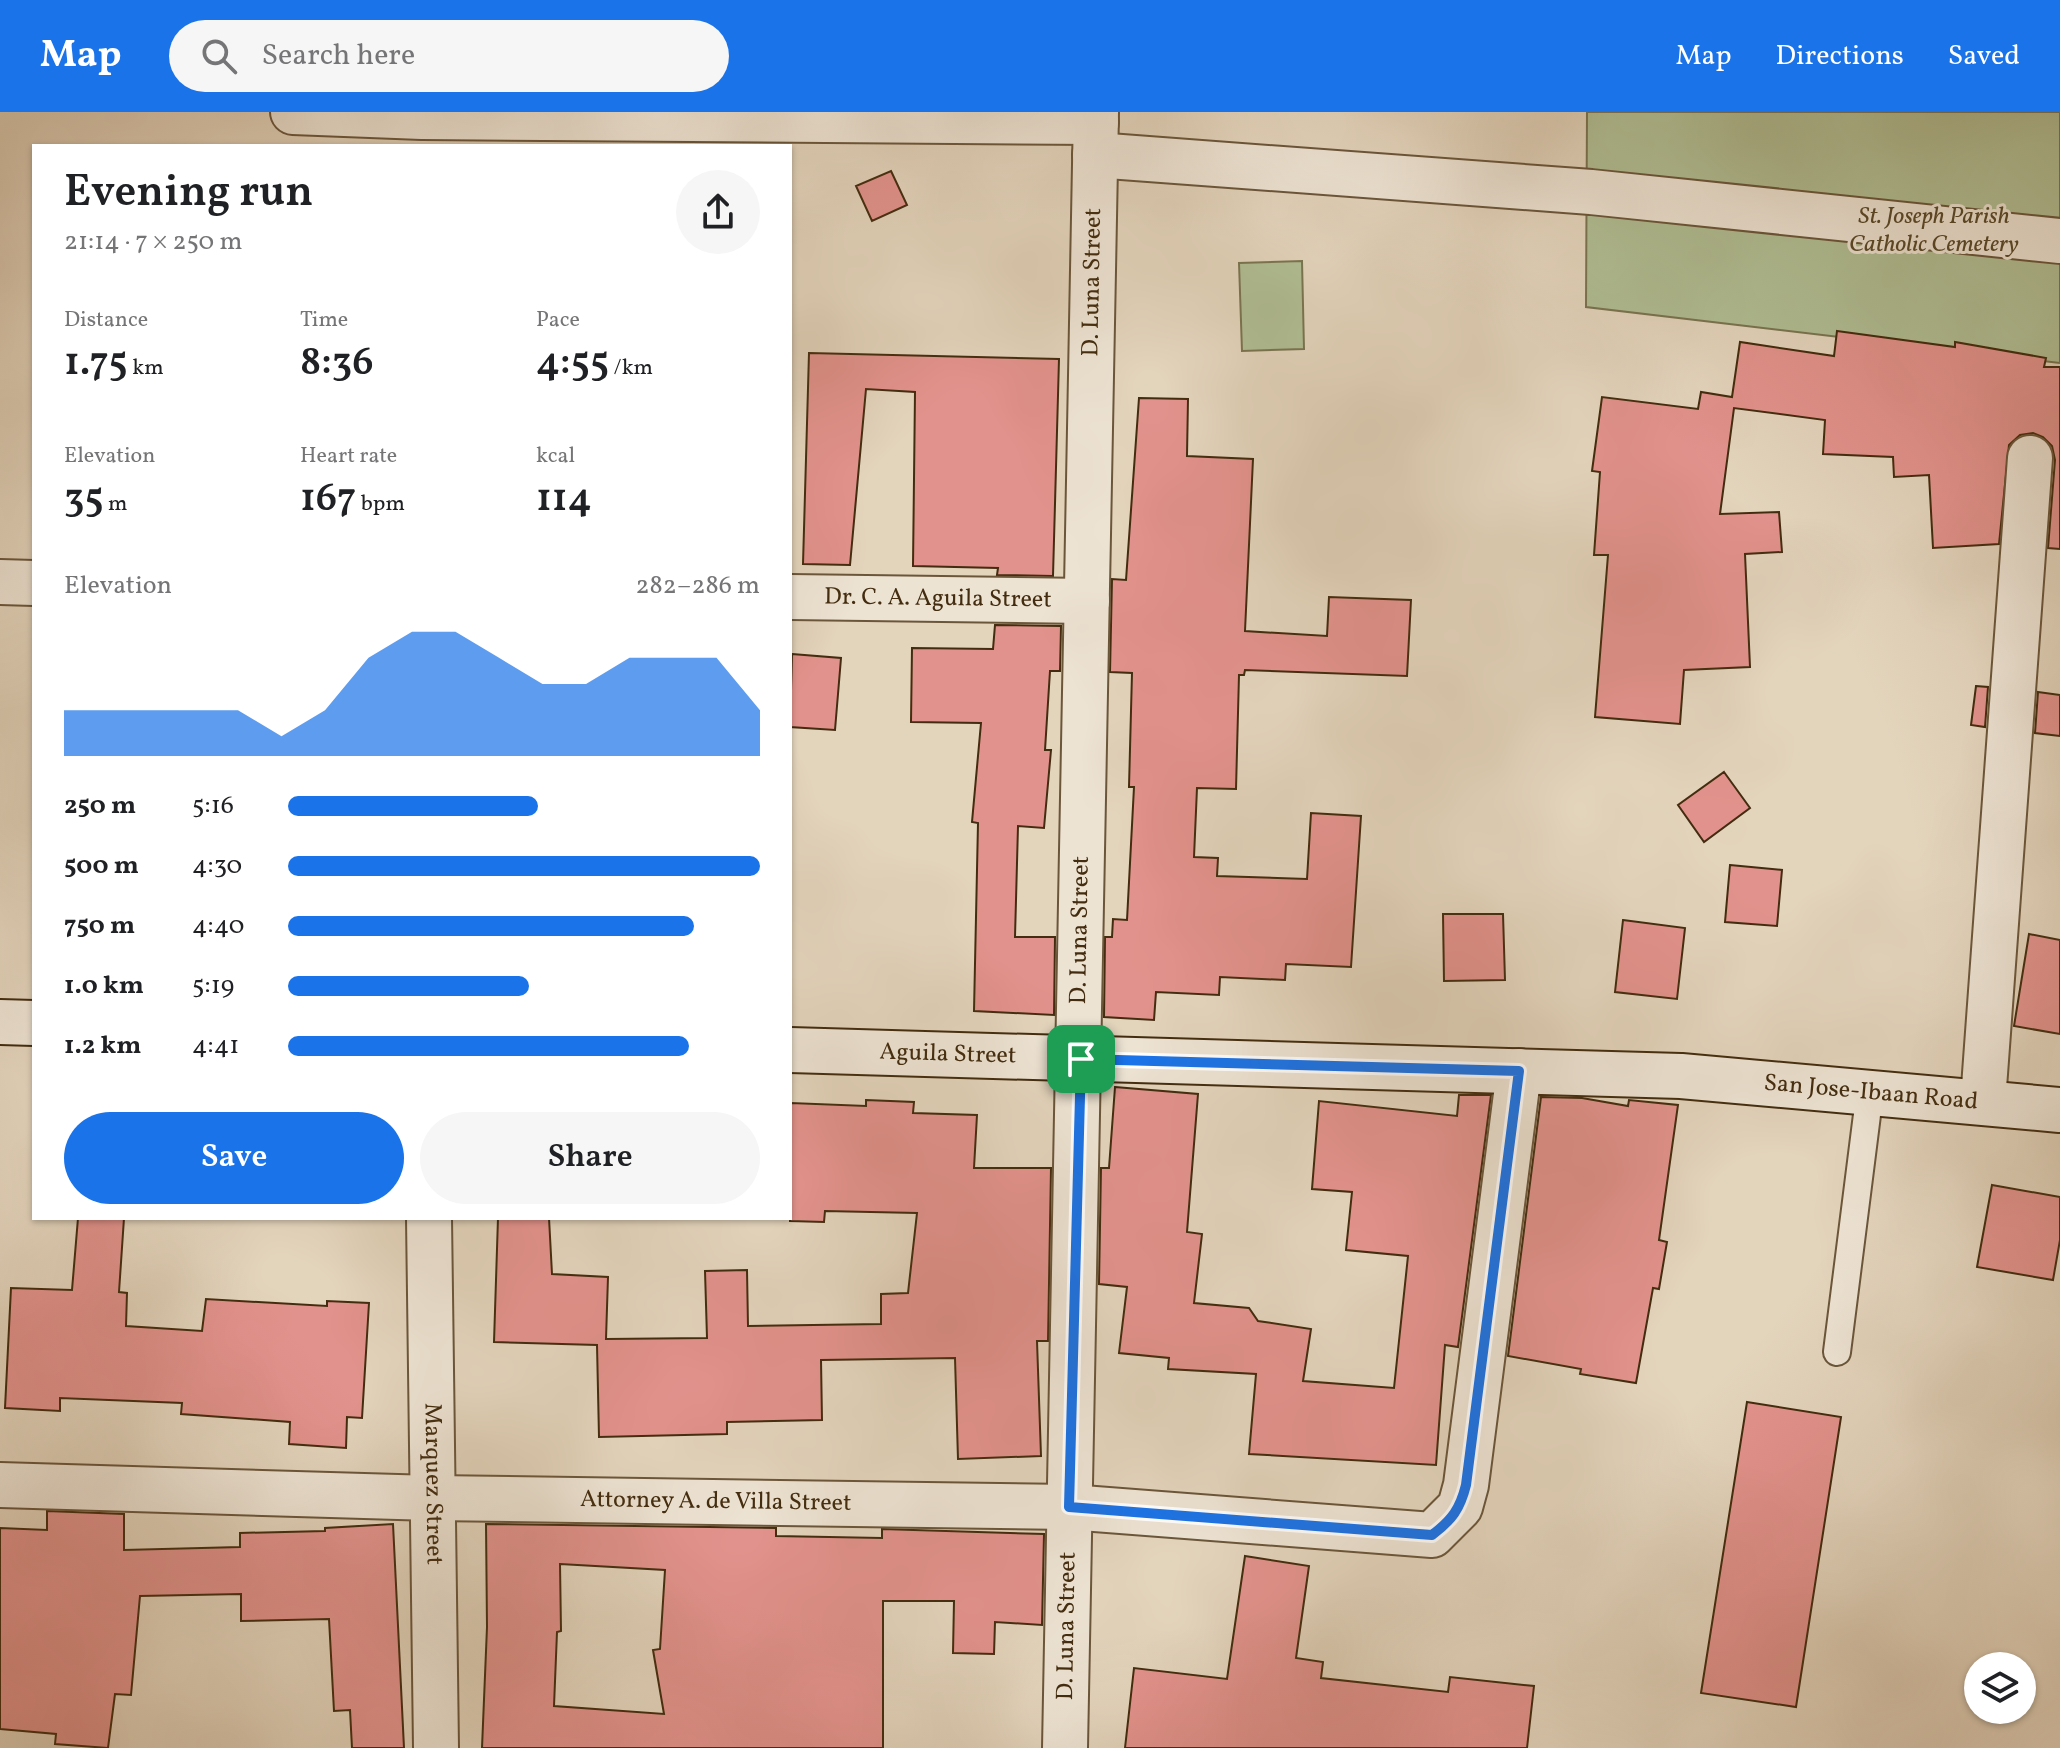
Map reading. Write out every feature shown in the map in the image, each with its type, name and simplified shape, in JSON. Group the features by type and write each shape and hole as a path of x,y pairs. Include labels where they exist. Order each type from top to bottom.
{"street":[{"path":"293,112 422,125 1096,130 1591,192 2060,241"},
{"name":"D. Luna Street","path":"1065,1748 1081,1059 1096,130"},
{"path":"1983,1101 2030,458"},
{"path":"0,582 32,583"},
{"name":"Dr. C. A. Aguila Street","path":"792,597 1087,601"},
{"path":"0,1022 32,1023"},
{"name":"Aguila Street","path":"792,1050 1681,1076"},
{"name":"Attorney A. de Villa Street","path":"0,1485 432,1498 1069,1507 1432,1535 1460,1507 1466,1485 1519,1071"},
{"name":"San Jose-Ibaan Road","path":"1681,1076 2060,1110"},
{"name":"Marquez Street","path":"429,1220 436,1748"}],"lane":[{"path":"1837,1352 1870,1091"}],"green space":[{"name":"St. Joseph Parish Catholic Cemetery","path":"1587,112 2060,112 2060,363 1586,307"},
{"path":"1302,261 1304,349 1242,351 1239,263"}],"building":[{"path":"891,171 907,205 872,221 856,186"},
{"path":"1837,331 1955,347 1955,342 2046,358 2044,367 2060,367 2060,549 2048,548 2055,460 2052,446 2043,437 2033,433 2020,435 2009,445 1999,544 1933,548 1929,475 1894,477 1893,457 1823,454 1825,420 1734,408 1720,514 1779,512 1782,552 1745,554 1750,667 1684,670 1680,724 1595,717 1608,555 1594,555 1600,472 1592,471 1602,397 1698,409 1701,392 1732,397 1740,342 1834,356"},
{"path":"809,353 1059,359 1053,576 997,575 998,568 913,566 915,392 866,389 850,565 803,564"},
{"path":"1139,398 1188,399 1187,456 1253,459 1245,631 1327,636 1329,597 1411,600 1407,676 1245,670 1244,675 1239,675 1236,789 1197,788 1194,857 1218,858 1217,876 1307,879 1311,813 1361,816 1351,967 1286,964 1285,980 1220,977 1219,995 1156,992 1154,1020 1104,1017 1105,937 1112,937 1113,919 1127,920 1134,787 1129,787 1132,673 1110,672 1112,579 1126,580"},
{"path":"995,625 1061,626 1060,671 1050,671 1045,750 1051,750 1044,828 1018,826 1015,937 1055,937 1054,1015 974,1011 978,823 972,822 981,723 911,722 912,648 993,649"},
{"path":"792,654 841,658 835,730 792,727"},
{"path":"1976,686 1988,687 1985,727 1971,725"},
{"path":"2038,692 2060,695 2060,736 2035,733"},
{"path":"1724,772 1750,808 1704,842 1678,805"},
{"path":"1730,865 1782,870 1777,926 1725,922"},
{"path":"1443,914 1503,914 1505,980 1444,981"},
{"path":"1623,920 1685,928 1677,999 1615,992"},
{"path":"2029,934 2060,940 2060,1034 2014,1026"},
{"path":"1115,1087 1198,1094 1187,1232 1202,1234 1194,1303 1249,1308 1258,1321 1311,1329 1303,1381 1394,1388 1408,1256 1346,1250 1352,1192 1312,1189 1319,1101 1457,1116 1459,1095 1491,1095 1458,1347 1445,1345 1436,1465 1249,1454 1256,1374 1168,1369 1169,1358 1119,1353 1127,1287 1099,1284 1101,1168 1109,1168"},
{"path":"1541,1097 1582,1098 1628,1106 1629,1100 1678,1105 1659,1240 1667,1242 1659,1289 1653,1288 1636,1383 1580,1374 1581,1369 1508,1356"},
{"path":"866,1100 914,1102 913,1113 977,1115 974,1168 1051,1168 1048,1341 1037,1341 1041,1456 958,1459 955,1358 821,1360 822,1420 727,1422 727,1434 599,1437 597,1345 494,1342 498,1220 549,1220 552,1274 608,1277 606,1339 707,1338 705,1271 747,1270 748,1326 881,1324 881,1294 908,1293 917,1213 825,1211 824,1222 790,1221 792,1103 866,1106"},
{"path":"1992,1185 2060,1197 2060,1240 2053,1280 1977,1267"},
{"path":"78,1220 124,1220 119,1292 127,1293 126,1326 202,1331 206,1299 327,1306 327,1301 369,1303 362,1418 347,1417 346,1448 289,1444 290,1422 181,1414 182,1403 60,1398 60,1411 5,1408 11,1288 72,1290"},
{"path":"1747,1402 1841,1417 1796,1707 1701,1693"},
{"path":"47,1511 124,1514 124,1550 240,1547 240,1533 325,1531 325,1528 393,1524 404,1748 352,1748 350,1710 334,1711 329,1619 241,1621 241,1594 140,1596 131,1695 115,1694 108,1748 55,1744 56,1734 0,1729 0,1528 47,1530"},
{"path":"486,1524 776,1528 776,1536 882,1538 882,1529 1044,1534 1042,1625 995,1622 994,1654 953,1653 954,1601 883,1601 883,1748 482,1748 487,1627","holes":["560,1564 665,1570 660,1649 653,1650 664,1714 554,1706 557,1632 561,1631"]},
{"path":"1245,1556 1309,1566 1296,1658 1323,1662 1321,1678 1448,1692 1450,1677 1534,1686 1527,1748 1125,1748 1134,1668 1227,1679"}],"route":[{"path":"1081,1059 1519,1071 1466,1485 1460,1507 1448,1523 1432,1535 1069,1507 1081,1059"}]}
